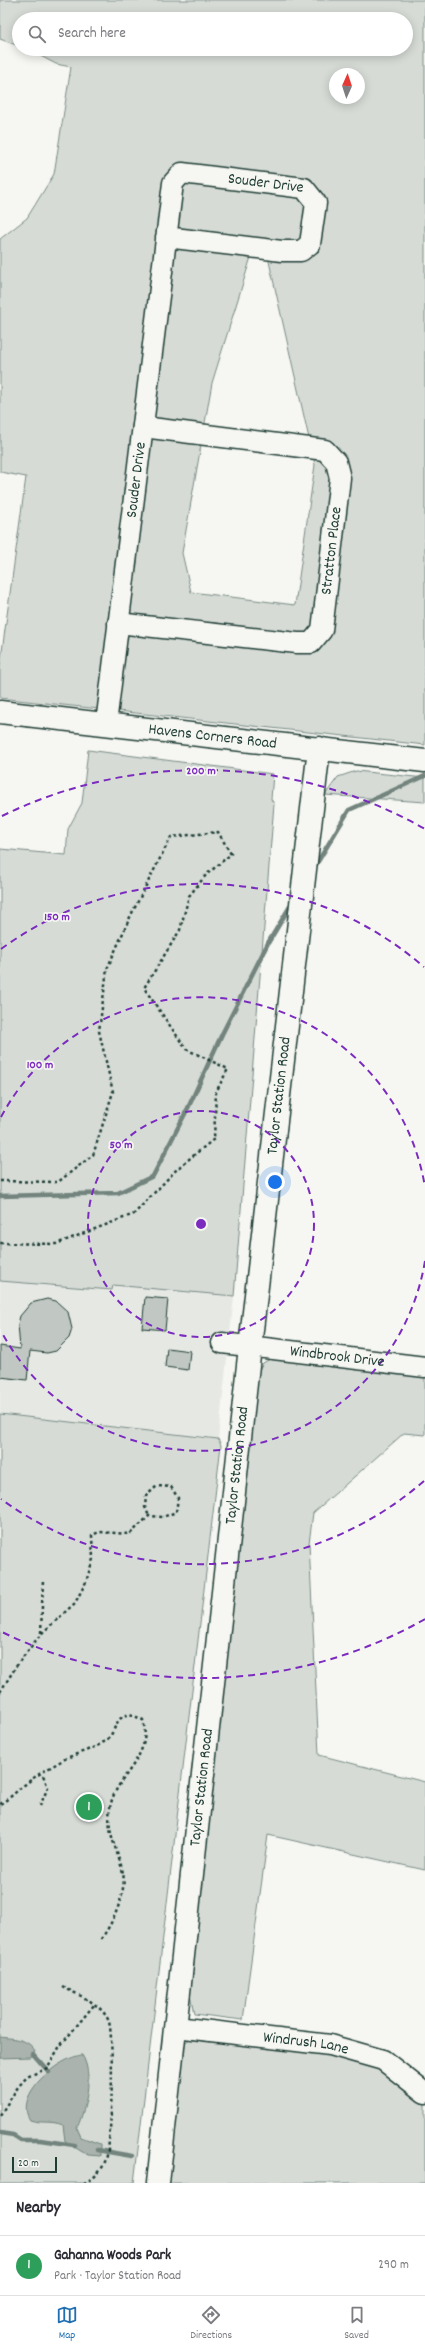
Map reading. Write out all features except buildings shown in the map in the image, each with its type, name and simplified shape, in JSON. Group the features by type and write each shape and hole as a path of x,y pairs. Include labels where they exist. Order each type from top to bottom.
{"main road":[{"name":"Havens Corners Road","path":"0,712 425,761"},
{"name":"Taylor Station Road","path":"158,2183 250,1347 319,748"}],"street":[{"name":"Souder Drive","path":"106,724 118,623 143,427 166,237 173,183 182,173 304,188 316,203 310,244 300,251 282,251 166,237"},
{"name":"Stratton Place","path":"118,623 297,643 311,643 322,630 340,478 336,462 333,458 325,450 143,427"},
{"name":"Windbrook Drive","path":"222,1343 425,1367"},
{"name":"Windrush Lane","path":"176,2027 330,2045 383,2060 425,2093"}],"path":[{"path":"0,1181 58,1182 94,1155 113,1092 99,1031 107,969 131,915 171,837 218,832 231,854 206,876 189,896 180,930 144,988 186,1049 228,1069 216,1092 214,1139 178,1168 134,1214 56,1244 0,1243"},
{"path":"0,1692 19,1662 41,1634 75,1603 86,1582 93,1559 92,1535 99,1532 130,1534 149,1516 163,1517 176,1512 178,1498 171,1487 157,1486 146,1496 145,1507 149,1516"},
{"path":"41,1634 44,1607 43,1580"},
{"path":"0,1804 9,1799 27,1783 42,1773 84,1749 103,1743 110,1738 117,1721 123,1715 130,1714 143,1720 146,1733 143,1746 110,1807 109,1827 123,1875 117,1911 106,1933 100,1940"},
{"path":"40,1806 48,1787 42,1773"},
{"path":"63,1987 94,2005 108,2021 111,2039 110,2145 107,2158 96,2176 84,2183"},
{"path":"0,2115 18,2087 27,2077 47,2068 60,2046 94,2005"}],"shaded area":[{"path":"0,0 425,0 425,745 0,698 0,666 26,477 0,472 0,239 27,218 54,174 71,67 56,64 41,56 413,56 413,12 12,12 12,43 0,39","holes":["251,257 268,257 315,465 295,605 191,592 182,553 212,383"]},
{"path":"88,750 273,774 271,799 274,804 234,1296 113,1285 112,1290 0,1281 0,849 66,855 68,829 82,803"},
{"path":"356,771 425,778 425,802 325,795 338,777"},
{"path":"0,1281 112,1290 113,1283 234,1296 218,1439 0,1414"},
{"path":"272,1358 425,1374 425,1435 404,1433 313,1513 309,1543 319,1755 425,1782 425,1870 268,1835 243,2020 194,2014 189,1989 253,1380 263,1363"},
{"path":"0,1414 218,1439 221,1445 134,2183 0,2183"},
{"path":"195,2035 334,2049 381,2067 425,2101 425,2183 166,2183 182,2045"},
{"path":"0,2037 24,2041 35,2051 31,2057 0,2058"},
{"path":"82,2055 86,2063 88,2081 86,2101 77,2128 81,2137 100,2144 100,2156 88,2155 65,2141 63,2125 30,2120 26,2110 28,2100 33,2089 41,2079 61,2063"}],"waterway":[{"path":"314,868 349,810 425,776"},
{"path":"0,1196 118,1193 153,1176 188,1108 222,1034 268,943 292,903"},
{"path":"33,2054 49,2072"},
{"path":"0,2133 13,2135 21,2140 40,2140 74,2145"},
{"path":"97,2150 132,2156"}],"place":[{"name":"Gahanna Woods Park","path":"89,1807"}]}
